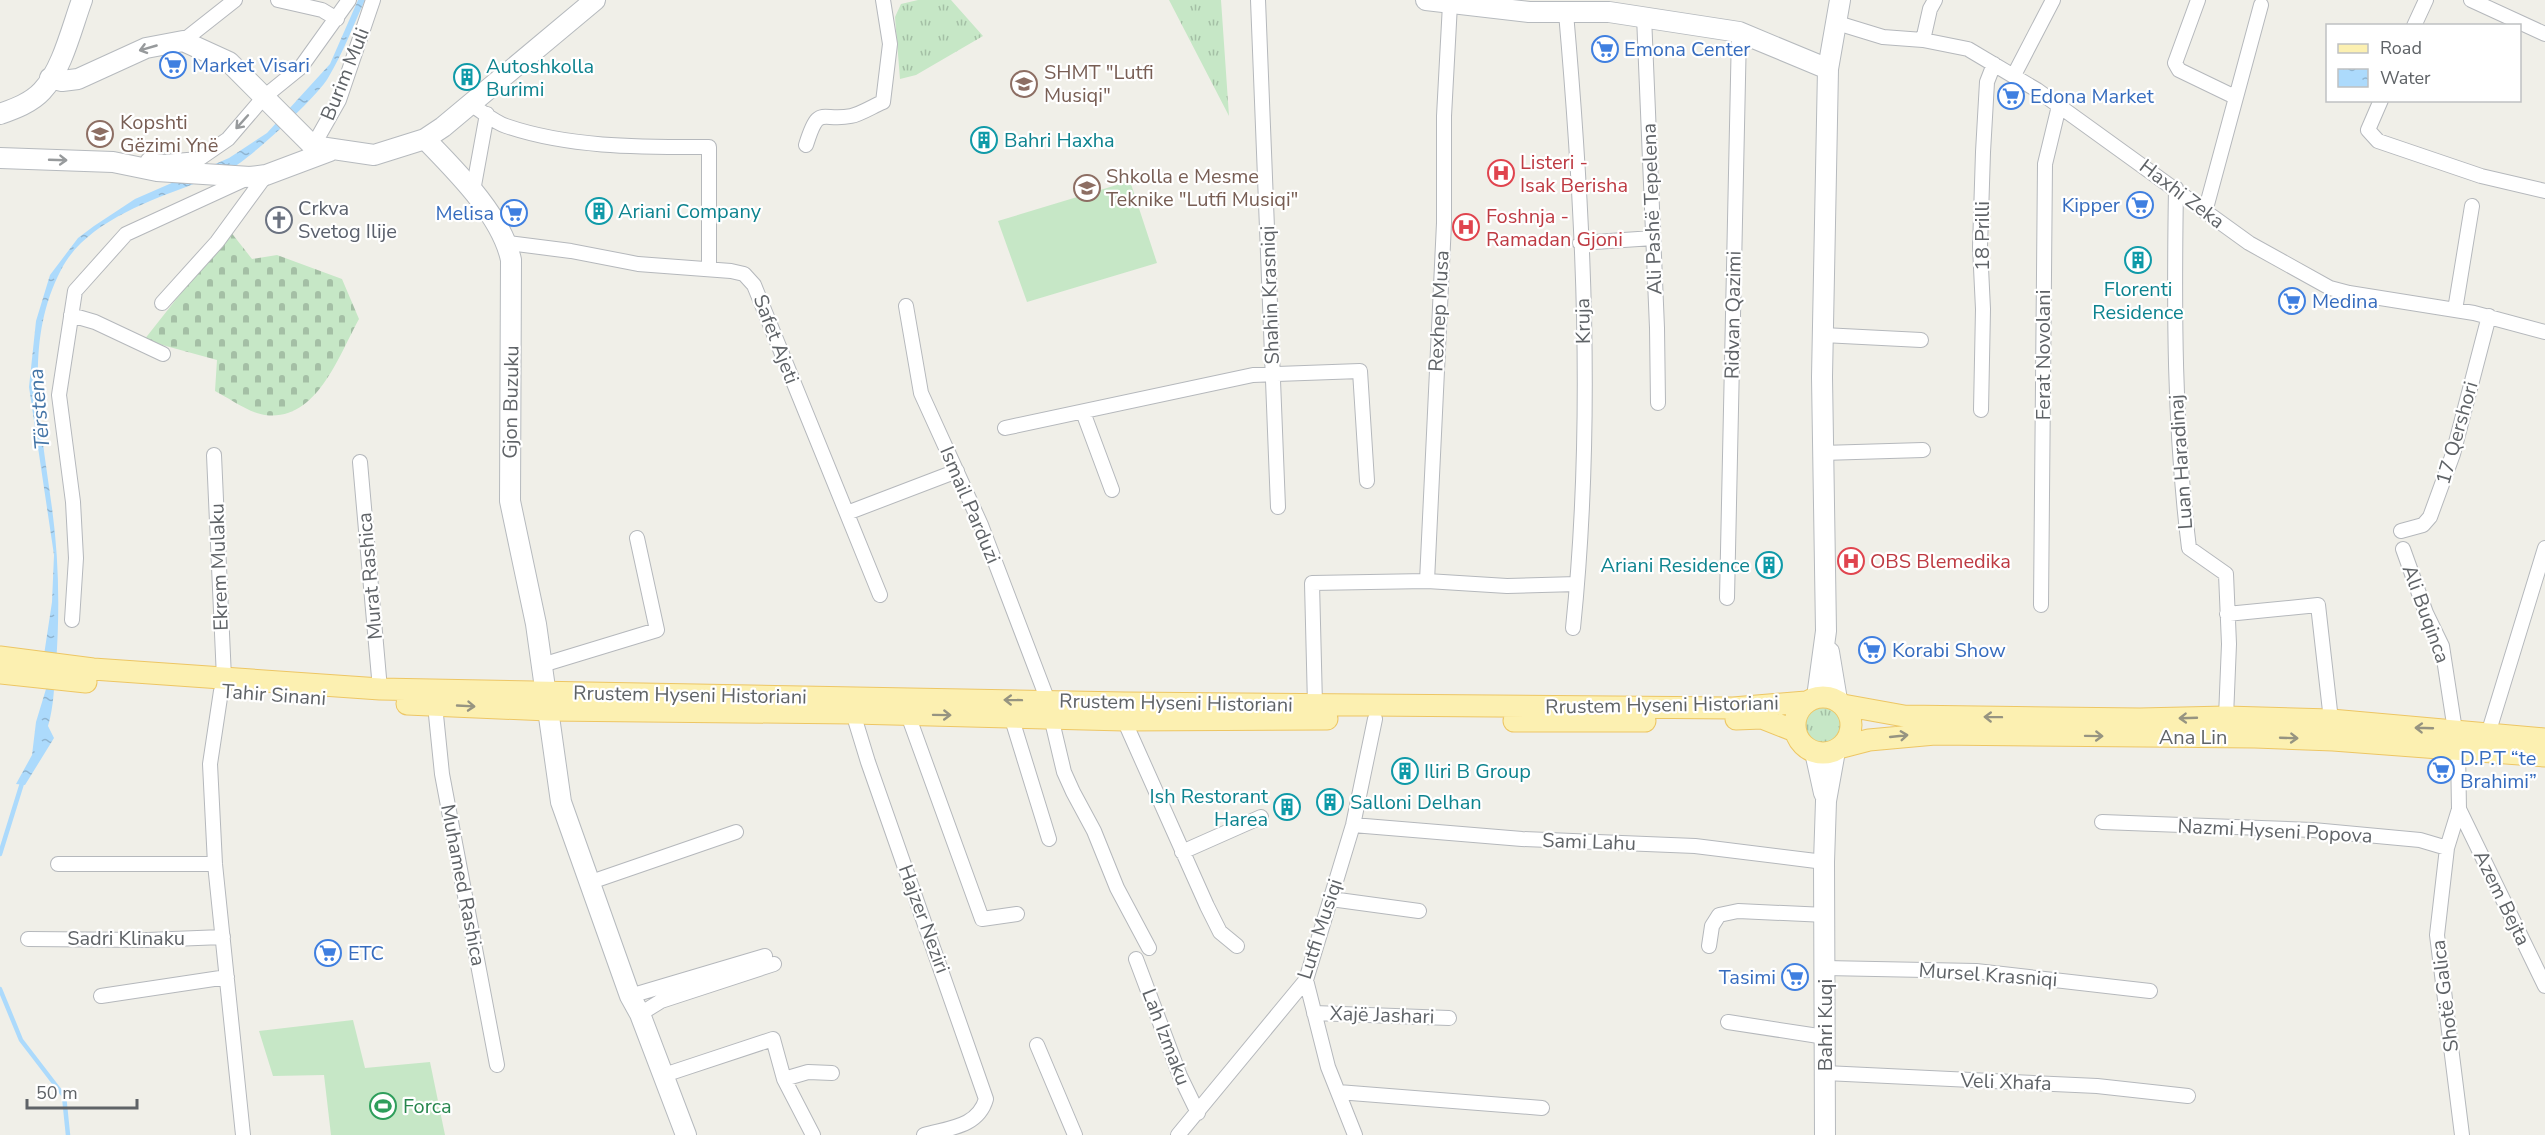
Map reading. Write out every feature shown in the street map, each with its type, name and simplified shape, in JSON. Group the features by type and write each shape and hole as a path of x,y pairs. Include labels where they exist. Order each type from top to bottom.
{"main road":[{"name":"Tahir Sinani","path":"7,666 222,685 379,703 435,705 547,701"},
{"name":"Tahir Sinani","path":"222,685 380,689 547,701"},
{"name":"Rrustem Hyseni Historiani","path":"547,701 1049,709 1315,705 1733,708 1826,701"},
{"name":"Rrustem Hyseni Historiani","path":"547,701 908,715 1011,716 1049,709 1124,720 1375,719 1612,722 1762,718 1796,731"},
{"name":"Ana Lin","path":"1826,701 1904,716 2140,719 2226,717 2331,720 2389,727 2453,730 2545,739"},
{"path":"1826,701 1851,718 1850,734 1830,750 1802,744 1796,731 1797,715 1826,701"},
{"name":"Ana Lin","path":"1830,750 1905,735 1947,734 2255,737 2545,756"}],"street":[{"path":"0,114 20,106 42,91 61,56 82,0"},
{"path":"50,78 68,81 146,48 183,41 235,0"},
{"path":"278,0 322,10 337,19"},
{"path":"113,162 132,159 164,162 199,159 228,139 301,67 349,0"},
{"name":"Burim Muli","path":"308,141 339,100 373,0"},
{"path":"183,41 229,62 308,141 374,155 425,139 479,109 595,0"},
{"path":"806,145 813,123 826,114 851,116 882,102 890,44 883,0"},
{"name":"Shahin Krasniqi","path":"1258,0 1278,507"},
{"path":"1426,0 1566,13 1610,6 1644,16 1739,32 1828,69"},
{"path":"1826,701 1822,453 1828,69 1834,22 1840,0"},
{"path":"1923,40 1930,9 1935,0"},
{"path":"2014,75 2053,0"},
{"path":"2198,0 2175,63 2179,70 2235,97"},
{"path":"2415,24 2426,0"},
{"path":"2471,0 2545,34"},
{"name":"Rexhep Musa","path":"1427,581 1444,223 1444,116 1450,4"},
{"path":"2205,212 2260,5"},
{"name":"Kruja","path":"1566,13 1576,126 1584,478 1573,628"},
{"name":"Ali Pashë Tepelena","path":"1644,16 1658,403"},
{"name":"Haxhi Zeka","path":"1834,22 1883,37 1923,40 1968,49 2014,75 2176,188 2249,243 2330,288 2489,316 2545,332"},
{"name":"Ridvan Qazimi","path":"1727,598 1739,32"},
{"path":"61,56 72,71 87,73"},
{"name":"18 Prilli","path":"1981,410 1983,309 1980,247 1983,164 1987,82 1994,64"},
{"path":"2380,102 2368,130 2378,141 2481,176 2545,191"},
{"name":"Ferat Novolani","path":"2041,605 2045,164 2058,106"},
{"path":"473,191 479,109"},
{"path":"479,109 504,125 555,137 631,147 708,147 709,269"},
{"name":"Gjon Buzuku","path":"425,139 473,191 507,243 511,260 512,294 510,501 524,558 561,802 630,996 640,1014 661,1076 686,1135"},
{"path":"72,620 76,558 59,395 75,291 126,234 251,176 339,149"},
{"path":"0,158 113,162 157,171 251,176"},
{"path":"162,303 217,242 251,176"},
{"name":"Luan Haradinaj","path":"2176,188 2175,372 2186,525 2189,548 2226,574 2226,717"},
{"path":"2455,310 2472,206"},
{"path":"1580,243 1653,238"},
{"name":"Safet Ajeti","path":"507,243 571,251 638,264 744,274 754,285 880,595"},
{"name":"Ismail Parduzi","path":"906,306 921,393 981,525 1049,709 1064,772 1094,831 1117,888 1149,948"},
{"path":"71,315 95,322 163,354"},
{"name":"17 Qershori","path":"2401,531 2423,525 2430,517 2453,454 2489,316"},
{"path":"1823,335 1921,340"},
{"name":"Shahin Krasniqi","path":"1005,428 1253,375 1360,371 1367,481"},
{"path":"1083,412 1112,490"},
{"path":"1822,453 1923,450"},
{"name":"Ekrem Mulaku","path":"214,455 222,685"},
{"name":"Murat Rashica","path":"360,462 380,689"},
{"path":"847,513 957,471"},
{"path":"542,665 657,630 637,538"},
{"path":"2488,734 2545,548"},
{"name":"Ali Buqinca","path":"2403,549 2426,613 2442,646 2453,730 2458,750"},
{"path":"1315,705 1312,583 1427,581 1507,586 1577,584"},
{"path":"2227,614 2318,605 2331,720"},
{"path":"222,685 210,764 215,864 232,1048 243,1135"},
{"name":"Muhamed Rashica","path":"435,705 442,774 497,1065"},
{"name":"Hajzer Neziri","path":"853,713 986,1099 983,1112 972,1121 924,1135"},
{"path":"908,715 982,919 1017,914"},
{"path":"1011,716 1048,839"},
{"name":"Lutfi Musiqi","path":"1178,1135 1306,980 1353,825 1375,719"},
{"path":"1124,720 1220,932 1237,946"},
{"name":"Bahri Kuqi","path":"1825,1135 1826,915 1824,862 1830,750"},
{"name":"Shotë Galica","path":"2458,750 2459,809 2447,848 2437,935 2462,1135"},
{"name":"Azem Bejta","path":"2459,809 2545,986"},
{"path":"1182,852 1261,817"},
{"name":"Nazmi Hyseni Popova","path":"2102,822 2313,830 2420,840 2447,848"},
{"name":"Sami Lahu","path":"1353,825 1522,839 1695,846 1824,862"},
{"path":"588,883 736,832"},
{"path":"58,864 215,864"},
{"path":"1330,899 1419,911"},
{"path":"1709,946 1712,926 1719,915 1738,911 1826,915"},
{"name":"Sadri Klinaku","path":"28,939 147,940 223,937"},
{"name":"Lah Izmaku","path":"1136,959 1180,1076 1198,1113"},
{"path":"630,996 770,960 661,1001 640,1014"},
{"name":"Mursel Krasniqi","path":"1825,968 1976,971 2150,991"},
{"path":"101,996 227,977"},
{"name":"Xajë Jashari","path":"1306,980 1328,1067 1355,1135"},
{"name":"Xajë Jashari","path":"1314,1013 1449,1018"},
{"path":"1728,1022 1825,1037"},
{"path":"661,1076 773,1039 784,1079 805,1114 813,1135"},
{"path":"1037,1045 1075,1135"},
{"path":"784,1079 808,1072 832,1074"},
{"name":"Veli Xhafa","path":"1825,1073 2097,1086 2188,1096"},
{"path":"1338,1092 1542,1108"}],"green space":[{"path":"918,0 951,0 983,36 916,75 900,79 895,17 901,4"},
{"path":"1169,0 1221,0 1229,116"},
{"path":"1130,181 1157,263 1027,302 998,221"},
{"path":"230,231 252,259 277,255 342,279 359,319 324,383 299,408 283,414 259,414 215,391 217,360 144,340"},
{"path":"1823,707 1836,712 1841,725 1836,738 1823,743 1810,738 1805,725 1810,712"},
{"name":"Forca","path":"353,1020 365,1068 430,1062 445,1135 331,1135 324,1075 273,1076 259,1031"}],"water":[{"path":"358,0 365,0 328,78 282,127 252,154 225,172 136,207 100,227 71,254 49,297 38,355 38,384 57,562 57,643 53,703 48,726 54,738 25,785 16,784 32,755 36,722 46,689 44,655 52,602 54,555 29,387 36,321 50,275 78,238 135,199 229,158 267,133 330,64"}],"waterway":[{"name":"Tërstena","path":"0,854 23,780"},
{"name":"Tërstena","path":"0,989 21,1040 64,1096 68,1135"}],"place":[{"name":"Emona Center","path":"1605,49"},
{"name":"Market Visari","path":"173,65"},
{"name":"Autoshkolla Burimi","path":"467,77"},
{"name":"SHMT \"Lutfi Musiqi\"","path":"1024,84"},
{"name":"Edona Market","path":"2011,96"},
{"name":"Kopshti Gëzimi Ynë","path":"100,134"},
{"name":"Bahri Haxha","path":"984,140"},
{"name":"Listeri - Isak Berisha","path":"1501,173"},
{"name":"Shkolla e Mesme Teknike \"Lutfi Musiqi\"","path":"1087,188"},
{"name":"Kipper","path":"2140,205"},
{"name":"Ariani Company","path":"599,211"},
{"name":"Melisa","path":"514,213"},
{"name":"Crkva Svetog Ilije","path":"279,220"},
{"name":"Foshnja - Ramadan Gjoni","path":"1466,227"},
{"name":"Florenti Residence","path":"2138,260"},
{"name":"Medina","path":"2292,301"},
{"name":"OBS Blemedika","path":"1851,561"},
{"name":"Ariani Residence","path":"1769,565"},
{"name":"Korabi Show","path":"1872,650"},
{"name":"D.P.T “te Brahimi”","path":"2441,770"},
{"name":"Iliri B Group","path":"1405,771"},
{"name":"Salloni Delhan","path":"1330,802"},
{"name":"Ish Restorant Harea","path":"1287,807"},
{"name":"ETC","path":"328,953"},
{"name":"Tasimi","path":"1795,977"},
{"name":"Forca","path":"383,1106"}]}
